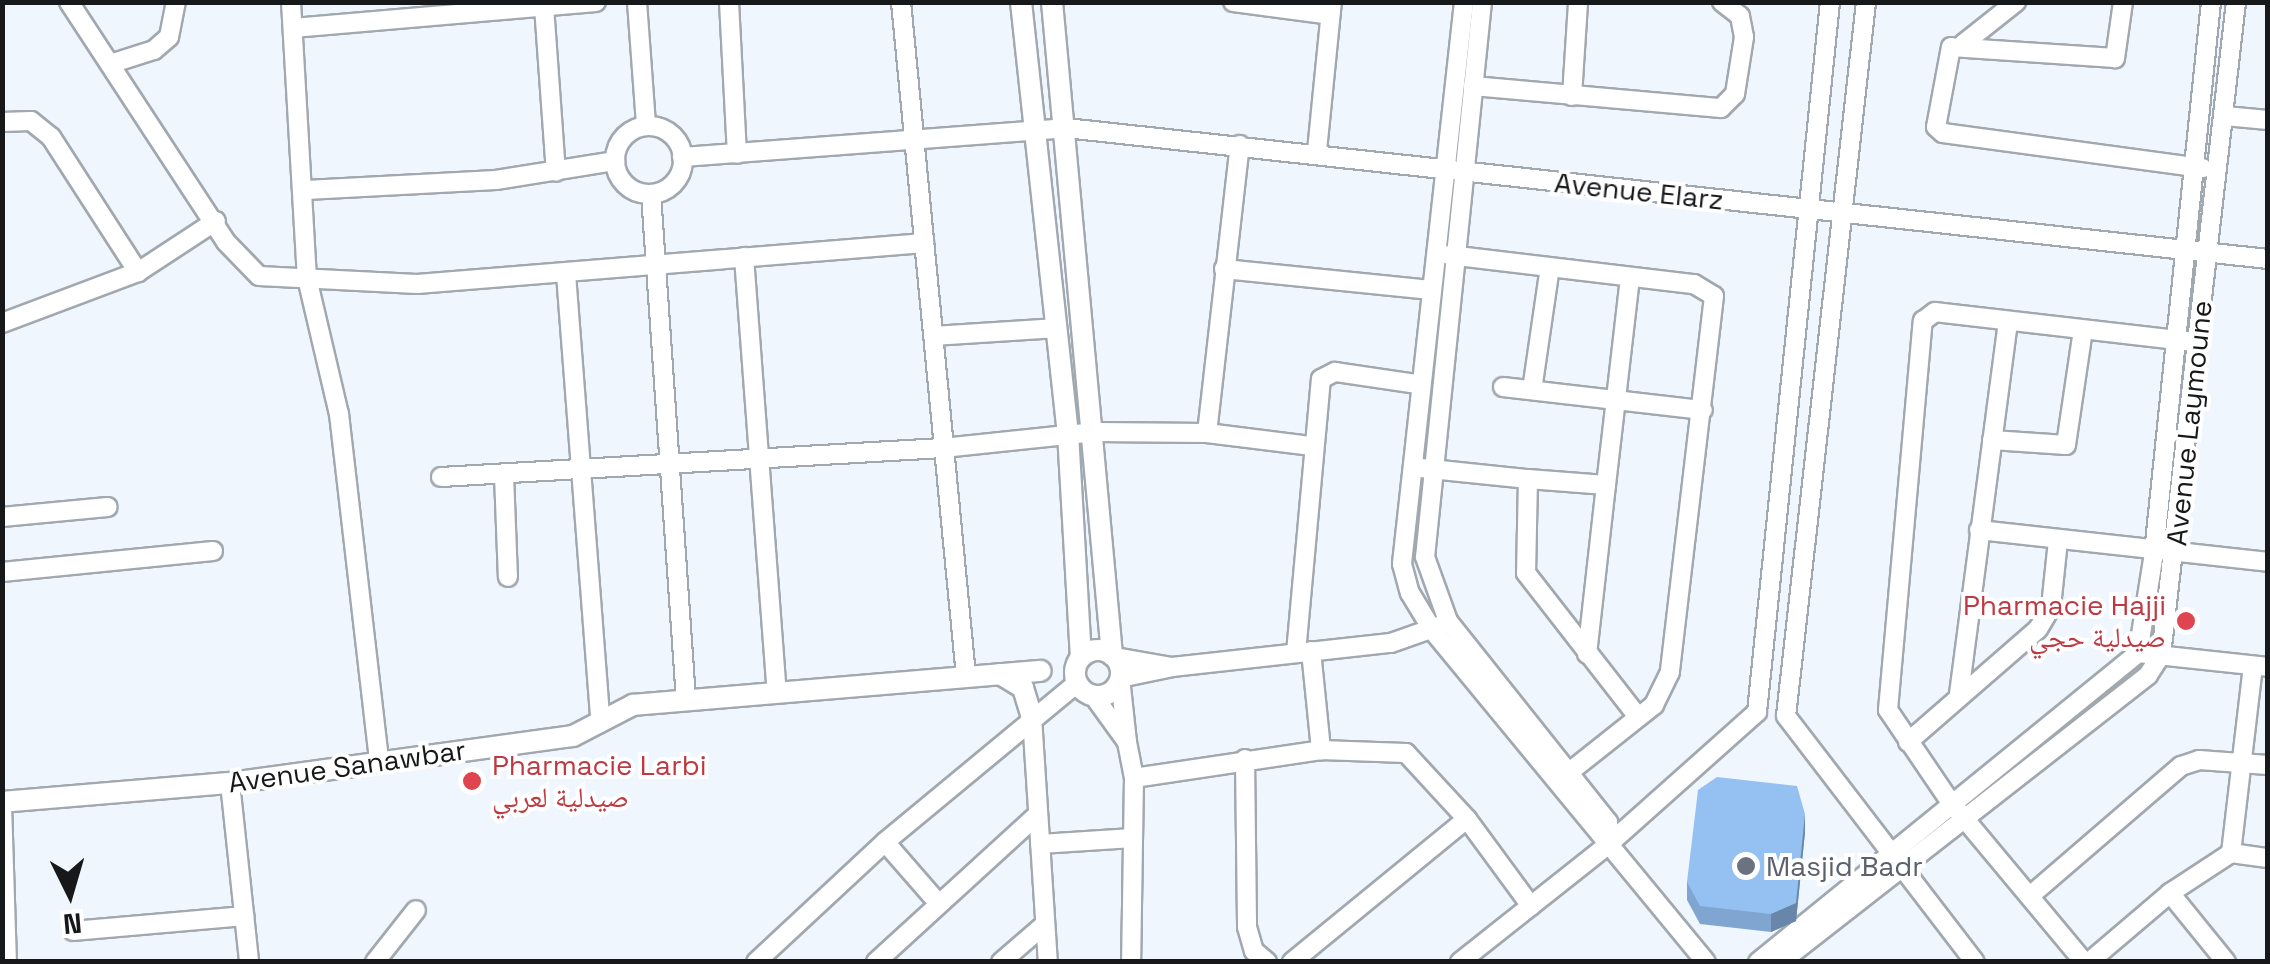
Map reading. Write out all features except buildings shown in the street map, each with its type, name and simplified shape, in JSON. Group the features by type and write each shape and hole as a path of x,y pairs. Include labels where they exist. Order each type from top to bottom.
{"street":[{"path":"69,2 247,270 417,284 924,243"},
{"path":"110,64 154,50 168,37 176,2"},
{"path":"292,2 306,190 308,278 339,414 379,760"},
{"path":"292,28 596,2"},
{"path":"637,2 646,126"},
{"path":"729,2 737,154"},
{"path":"901,2 966,676"},
{"path":"1022,2 1068,433 1081,675 1128,742"},
{"path":"1052,2 1113,656 1120,678 1134,778 1131,962"},
{"path":"1233,2 1331,9 1317,151"},
{"path":"1464,2 1417,384 1402,564 1410,593 1563,777 1610,843 1706,962"},
{"path":"1440,626 1425,557 1468,172 1482,2"},
{"path":"1572,96 1578,2"},
{"path":"1474,86 1711,110 1730,104 1744,26 1722,2"},
{"path":"1460,962 1610,843 1757,712 1830,2"},
{"path":"1866,2 1786,716 1976,962"},
{"path":"1963,44 2016,2"},
{"path":"2123,2 2115,58 1963,44 1951,47 1944,60 1939,132 2218,170"},
{"name":"Avenue Laymoune","path":"2162,655 2176,555 2187,342 2183,249 2210,2"},
{"name":"Avenue Laymoune","path":"2138,652 2187,342 2207,252 2236,2"},
{"path":"544,6 556,172"},
{"path":"2225,116 2268,120"},
{"path":"2,122 31,121 51,137 138,272"},
{"path":"646,126 673,137 682,157 670,186 650,194 622,181 615,161 622,139 646,126"},
{"name":"Avenue Elarz","path":"682,157 1066,128 1317,151 1468,172 2268,259"},
{"path":"1207,433 1240,145"},
{"path":"306,190 556,172 615,161"},
{"path":"650,194 686,699"},
{"path":"2,323 138,272 216,221"},
{"path":"1436,254 1694,284 1714,296 1670,672 1654,705 1563,777"},
{"path":"744,257 777,692"},
{"path":"1532,390 1550,267"},
{"path":"1224,269 1431,290"},
{"path":"566,274 600,718"},
{"path":"1587,654 1630,276"},
{"path":"2187,342 1935,312 1922,321 1886,694 1890,719 1948,800 2086,962 2170,893 2231,854 2268,858"},
{"path":"1959,694 2008,320"},
{"path":"934,336 1056,328"},
{"path":"1992,440 2066,445 2084,330"},
{"path":"1320,750 1304,652 1312,446 1325,375 1417,384"},
{"path":"1503,387 1703,410"},
{"path":"441,478 943,448 1095,432 1207,433 1312,446"},
{"path":"1409,467 1606,484"},
{"path":"504,475 508,577"},
{"path":"1528,479 1526,574 1638,718"},
{"path":"2,517 108,506"},
{"path":"1979,530 2154,553 2268,562"},
{"path":"1908,742 2048,616 2058,540"},
{"path":"2,572 212,551"},
{"path":"1081,675 1108,693 1120,678 1172,666 1391,643 1440,626"},
{"path":"764,959 885,842 1081,675 1093,650 1172,666"},
{"path":"1781,962 1895,859 1948,800 2138,652 2260,667 2242,762 2231,854"},
{"path":"1758,962 1895,859 1967,818 2148,675 2162,655"},
{"name":"Avenue Sanawbar","path":"2,804 230,783 573,736 600,718 634,705 966,676 1041,671 1081,675"},
{"path":"998,674 1023,688 1032,717 1048,962"},
{"path":"1757,712 1786,716"},
{"path":"1134,778 1320,750 1406,754 1467,819 1531,906"},
{"path":"1245,760 1248,927 1254,951 1267,962"},
{"path":"2032,895 2181,766 2242,762 2268,765"},
{"path":"230,783 249,962"},
{"path":"2,804 7,962"},
{"path":"876,962 1038,814"},
{"path":"1292,962 1467,819"},
{"path":"1040,844 1133,838"},
{"path":"885,842 939,904"},
{"path":"2170,893 2226,962"},
{"path":"376,962 416,910"},
{"path":"74,931 244,916"},
{"path":"1001,962 1043,926"}],"place":[{"name":"Pharmacie Hajji صيدلية حجي","path":"2186,621"},
{"name":"Pharmacie Larbi صيدلية لعربي","path":"472,781"},
{"name":"Masjid Badr","path":"1746,866"}]}
